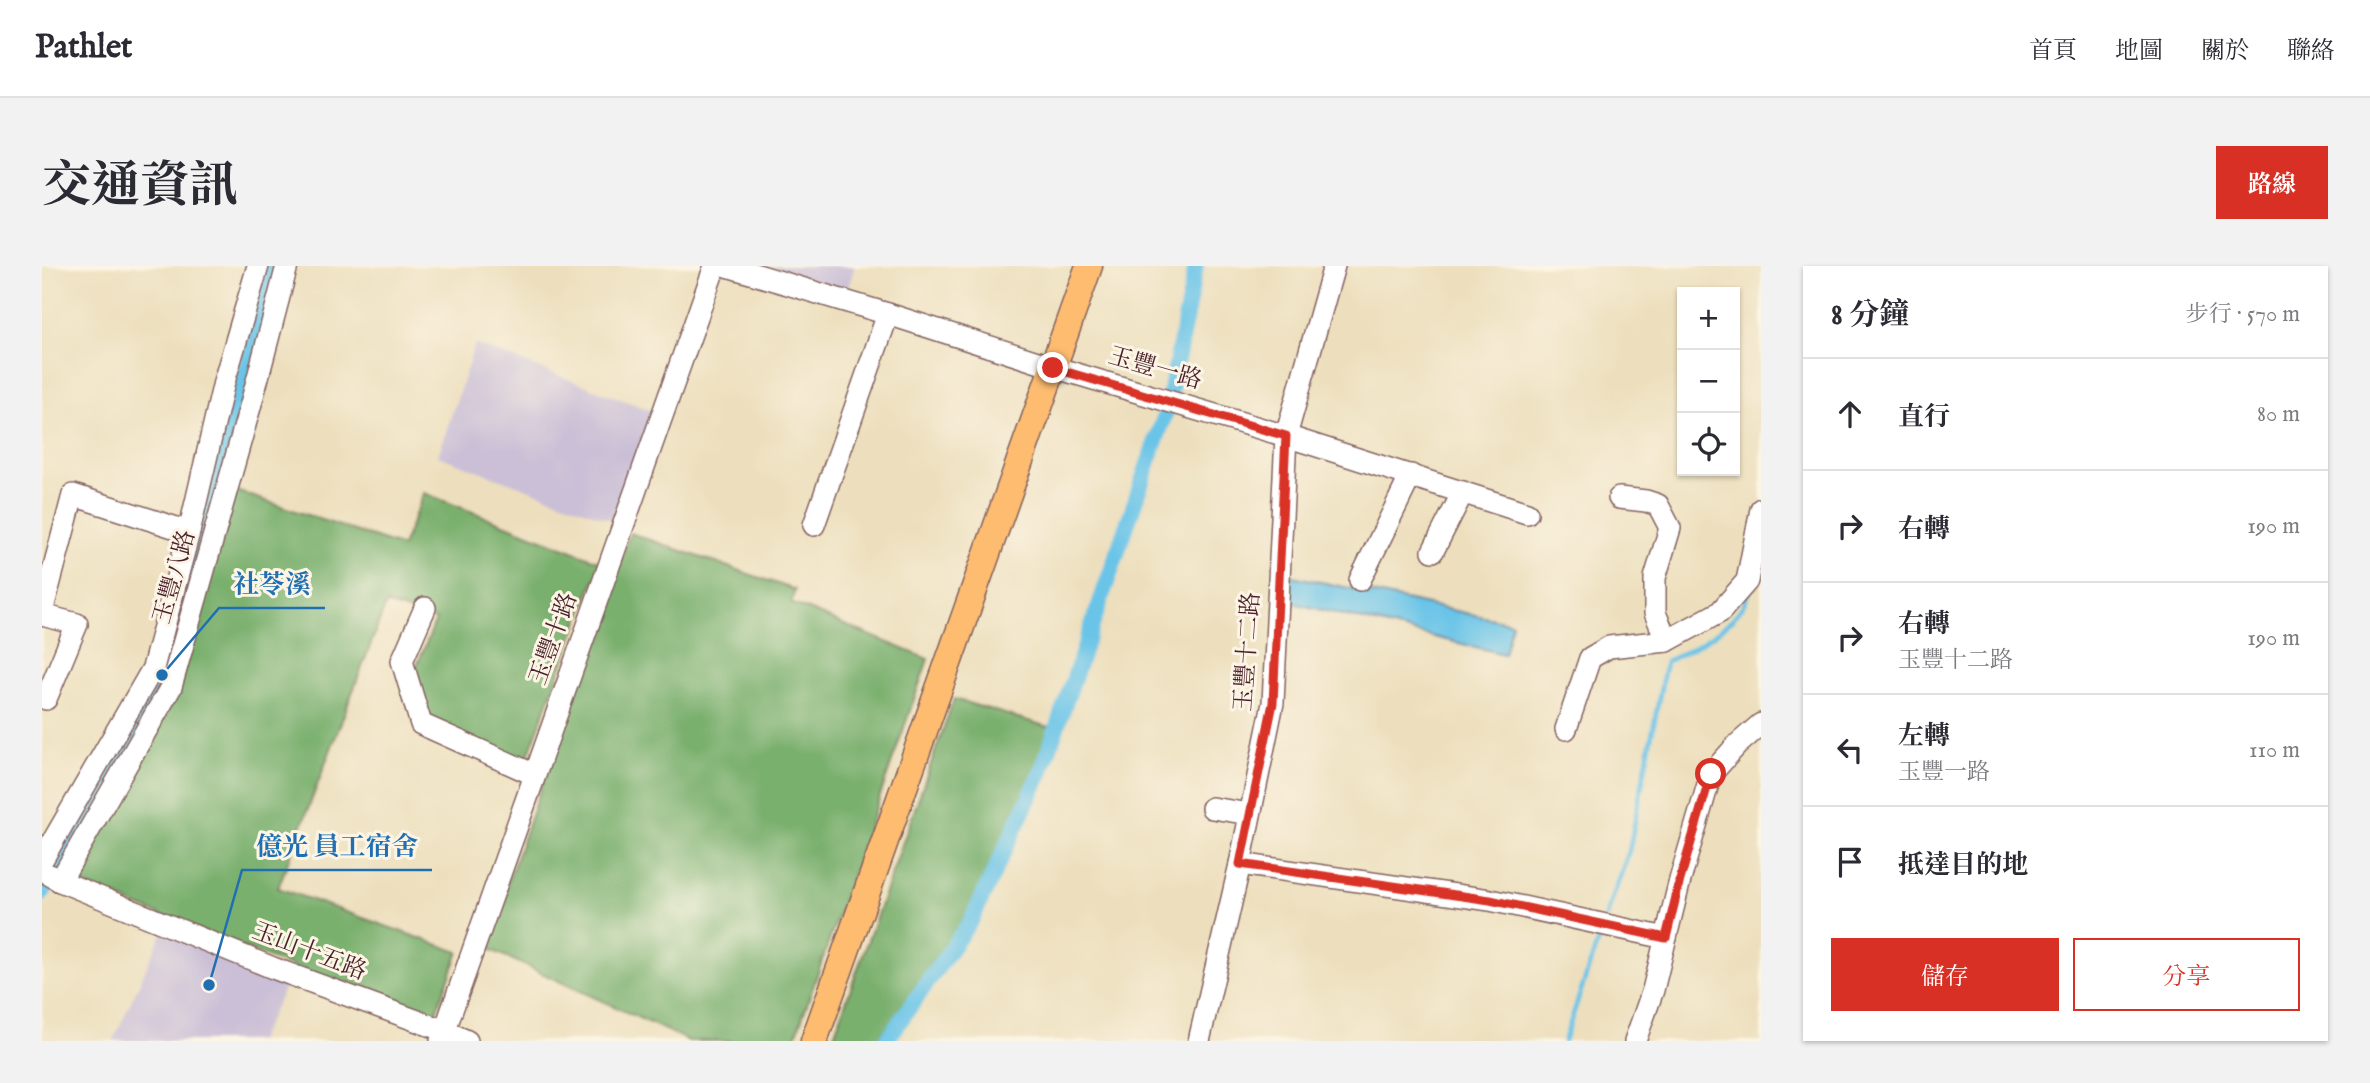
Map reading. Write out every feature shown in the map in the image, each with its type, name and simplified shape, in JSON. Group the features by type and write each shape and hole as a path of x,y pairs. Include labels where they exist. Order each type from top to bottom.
{"main road":[{"path":"814,1041 1089,266"}],"street":[{"path":"42,860 153,668 224,382 258,266"},
{"name":"玉豐八路","path":"50,875 171,687 287,266"},
{"name":"玉豐十路","path":"443,1036 533,774 715,266"},
{"name":"玉豐一路","path":"727,266 888,314 1053,368 1286,436 1527,513"},
{"name":"玉豐十二路","path":"1199,1041 1240,864 1273,703 1286,436 1334,266"},
{"path":"814,525 888,314"},
{"path":"1360,580 1411,475"},
{"path":"1433,551 1463,492"},
{"path":"46,699 77,624 42,614 73,495 189,531"},
{"path":"1619,498 1658,505 1670,528 1655,578 1655,613 1667,641"},
{"path":"1566,729 1590,658 1609,647 1667,641 1720,612 1754,588 1761,509"},
{"path":"425,608 402,660 421,724 533,774"},
{"path":"1635,1041 1653,990 1680,880 1711,774 1737,745 1761,724"},
{"path":"1212,808 1250,814"},
{"path":"1240,864 1490,900 1666,938"},
{"name":"玉山十五路","path":"50,875 443,1036 467,1041"}],"shaded area":[{"path":"771,266 855,266 847,290"},
{"path":"475,344 655,412 614,521 438,456"},
{"path":"162,933 286,985 258,1041 113,1041"}],"green space":[{"path":"233,490 402,547 424,493 601,562 524,766 430,735 412,677 436,620 386,604 278,888 459,952 432,1022 72,880 178,689"},
{"path":"630,533 795,590 791,603 928,659 794,1041 689,1041 485,947"},
{"path":"954,699 1052,728 1033,776 961,929 877,1041 832,1041"}],"water":[{"path":"1288,575 1512,623 1504,654 1285,601"}],"waterway":[{"path":"42,894 162,675 274,266"},
{"path":"886,1041 972,919 1041,773 1167,409 1196,266"},
{"path":"1606,917 1629,851 1666,662 1727,625 1744,603 1750,590"},
{"path":"1564,1041 1602,929"}],"place":[{"name":"社苓溪","path":"162,675"},
{"name":"億光 員工宿舍","path":"209,985"}],"route":[{"path":"1053,368 1286,436 1273,703 1240,864 1490,900 1666,938 1711,774"}]}
